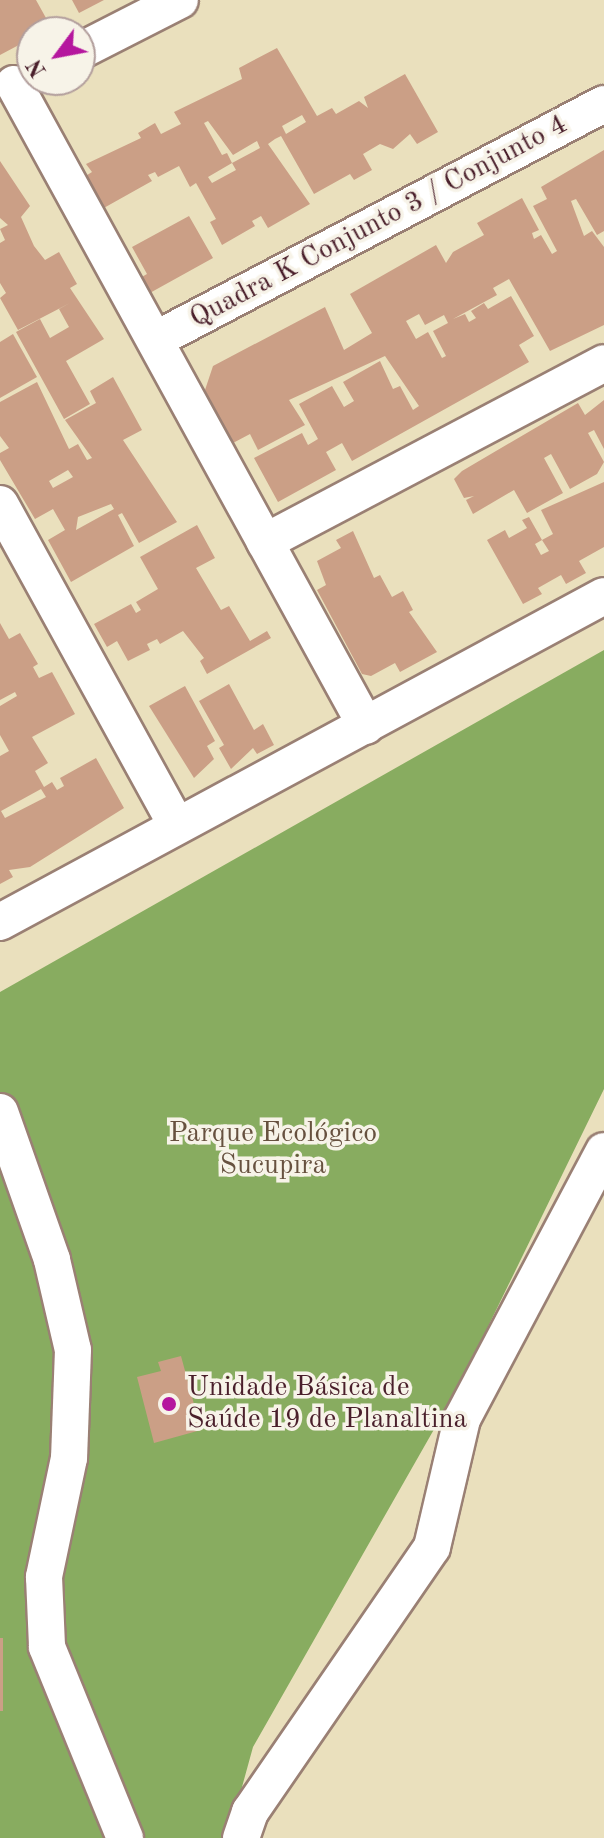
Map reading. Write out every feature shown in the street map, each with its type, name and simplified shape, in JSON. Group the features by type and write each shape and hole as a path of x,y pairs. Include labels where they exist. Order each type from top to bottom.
{"street":[{"path":"96,43 180,0"},
{"path":"15,83 366,726"},
{"name":"Quadra K Conjunto 3 / Conjunto 4","path":"155,340 604,104"},
{"path":"265,542 604,363"},
{"path":"0,504 177,826"},
{"path":"0,922 604,596"},
{"path":"0,1112 52,1260 73,1350 69,1458 44,1577 47,1647 125,1838"},
{"path":"241,1838 250,1812 432,1547 462,1419 604,1151"}],"green space":[{"name":"Parque Ecológico Sucupira","path":"604,650 604,1089 461,1382 253,1747 228,1838 0,1838 0,992"}],"building":[{"path":"0,0 36,0 45,16 16,16 16,46 0,55"},
{"path":"72,0 104,0 79,13"},
{"path":"277,48 317,116 332,108 336,114 359,101 368,108 364,97 405,74 438,132 417,144 410,134 393,149 380,144 363,154 372,170 354,180 350,174 314,194 281,136 275,139 268,144 310,204 268,228 261,216 252,221 255,226 222,245 210,222 216,219 196,183 190,187 179,166 158,177 155,172 148,175 152,181 102,209 84,177 92,172 86,164 141,138 138,133 155,123 161,134 181,124 174,112 242,79 239,68","holes":["302,115 306,122 286,134 282,126","208,121 233,155 257,141 260,148 232,163 227,153 222,155 204,123","232,163 236,170 212,183 208,177"]},
{"path":"604,150 604,231 597,235 576,199 571,201 584,236 592,231 604,247 604,325 550,351 509,279 493,288 497,295 453,319 465,314 469,322 476,318 471,311 484,303 488,309 511,296 534,336 519,345 529,362 352,461 342,443 326,452 336,470 278,502 254,458 302,433 308,445 318,439 299,404 332,386 344,407 354,401 343,382 380,361 393,389 400,386 413,410 419,406 385,356 289,400 305,425 258,450 250,434 233,443 205,390 213,366 325,307 344,350 372,333 350,294 436,245 446,263 453,252 484,235 477,223 522,198 539,230 532,233 534,239 541,235 552,254 557,251 533,206 547,199 541,187","holes":["419,314 425,325 444,315 448,323 433,331 446,356 442,358 428,332 416,339 406,321"]},
{"path":"0,161 30,206 21,217 34,246 45,260 59,252 77,284 70,288 104,339 66,361 90,404 64,419 16,332 40,319 50,338 69,327 59,309 70,303 18,330 0,298 6,293 0,283 0,243 5,240 0,229 8,225 0,218"},
{"path":"189,216 213,258 148,294 140,278 147,274 132,247"},
{"path":"13,334 37,377 0,398 0,342"},
{"path":"113,377 142,430 123,440 177,522 139,543 122,513 118,515 134,546 71,582 48,540 65,530 53,509 35,519 0,460 0,453 9,448 0,436 0,402 37,382 69,449 78,444 87,460 92,458 65,420 96,403 90,391","holes":["68,470 73,477 53,488 49,481","111,504 114,509 76,530 78,517"]},
{"path":"604,400 604,449 594,430 588,433 604,462 597,474 570,489 551,454 544,458 563,493 527,513 514,490 473,514 466,500 474,496 464,498 454,479 462,471 578,403 585,415"},
{"path":"604,482 604,547 579,561 586,573 566,584 561,575 538,588 542,594 523,604 487,540 505,530 509,538 527,528 522,520 529,517 542,540 553,534 541,510","holes":["542,540 549,551 541,555 535,544"]},
{"path":"197,525 215,558 196,568 221,610 229,606 250,641 267,631 271,638 207,674 200,661 204,658 183,631 160,644 157,639 147,644 150,650 128,661 117,641 107,647 94,624 131,604 136,613 141,610 136,602 158,589 140,557"},
{"path":"353,531 374,578 380,575 392,597 403,591 413,610 409,612 437,652 400,672 395,663 371,676 362,674 317,590 326,585 317,561 341,548 336,540"},
{"path":"0,623 9,639 20,633 38,664 33,667 39,678 52,672 75,714 32,737 48,763 35,771 44,787 52,782 57,790 64,786 60,778 96,758 124,808 30,867 9,870 13,877 0,884 0,756 9,751 0,735 0,706 17,696 15,692 0,700","holes":["41,789 46,797 5,818 1,811"]},
{"path":"229,684 254,730 263,724 274,745 257,754 253,748 231,769 219,748 224,745 199,701"},
{"path":"185,686 215,741 207,746 214,759 194,778 149,706"},
{"name":"Unidade Básica de Saúde 19 de Planaltina","path":"181,1356 201,1430 154,1443 137,1377 161,1371 158,1362"},
{"path":"0,1638 3,1638 3,1711 0,1711"}],"place":[{"name":"Unidade Básica de Saúde 19 de Planaltina","path":"169,1404"}]}
